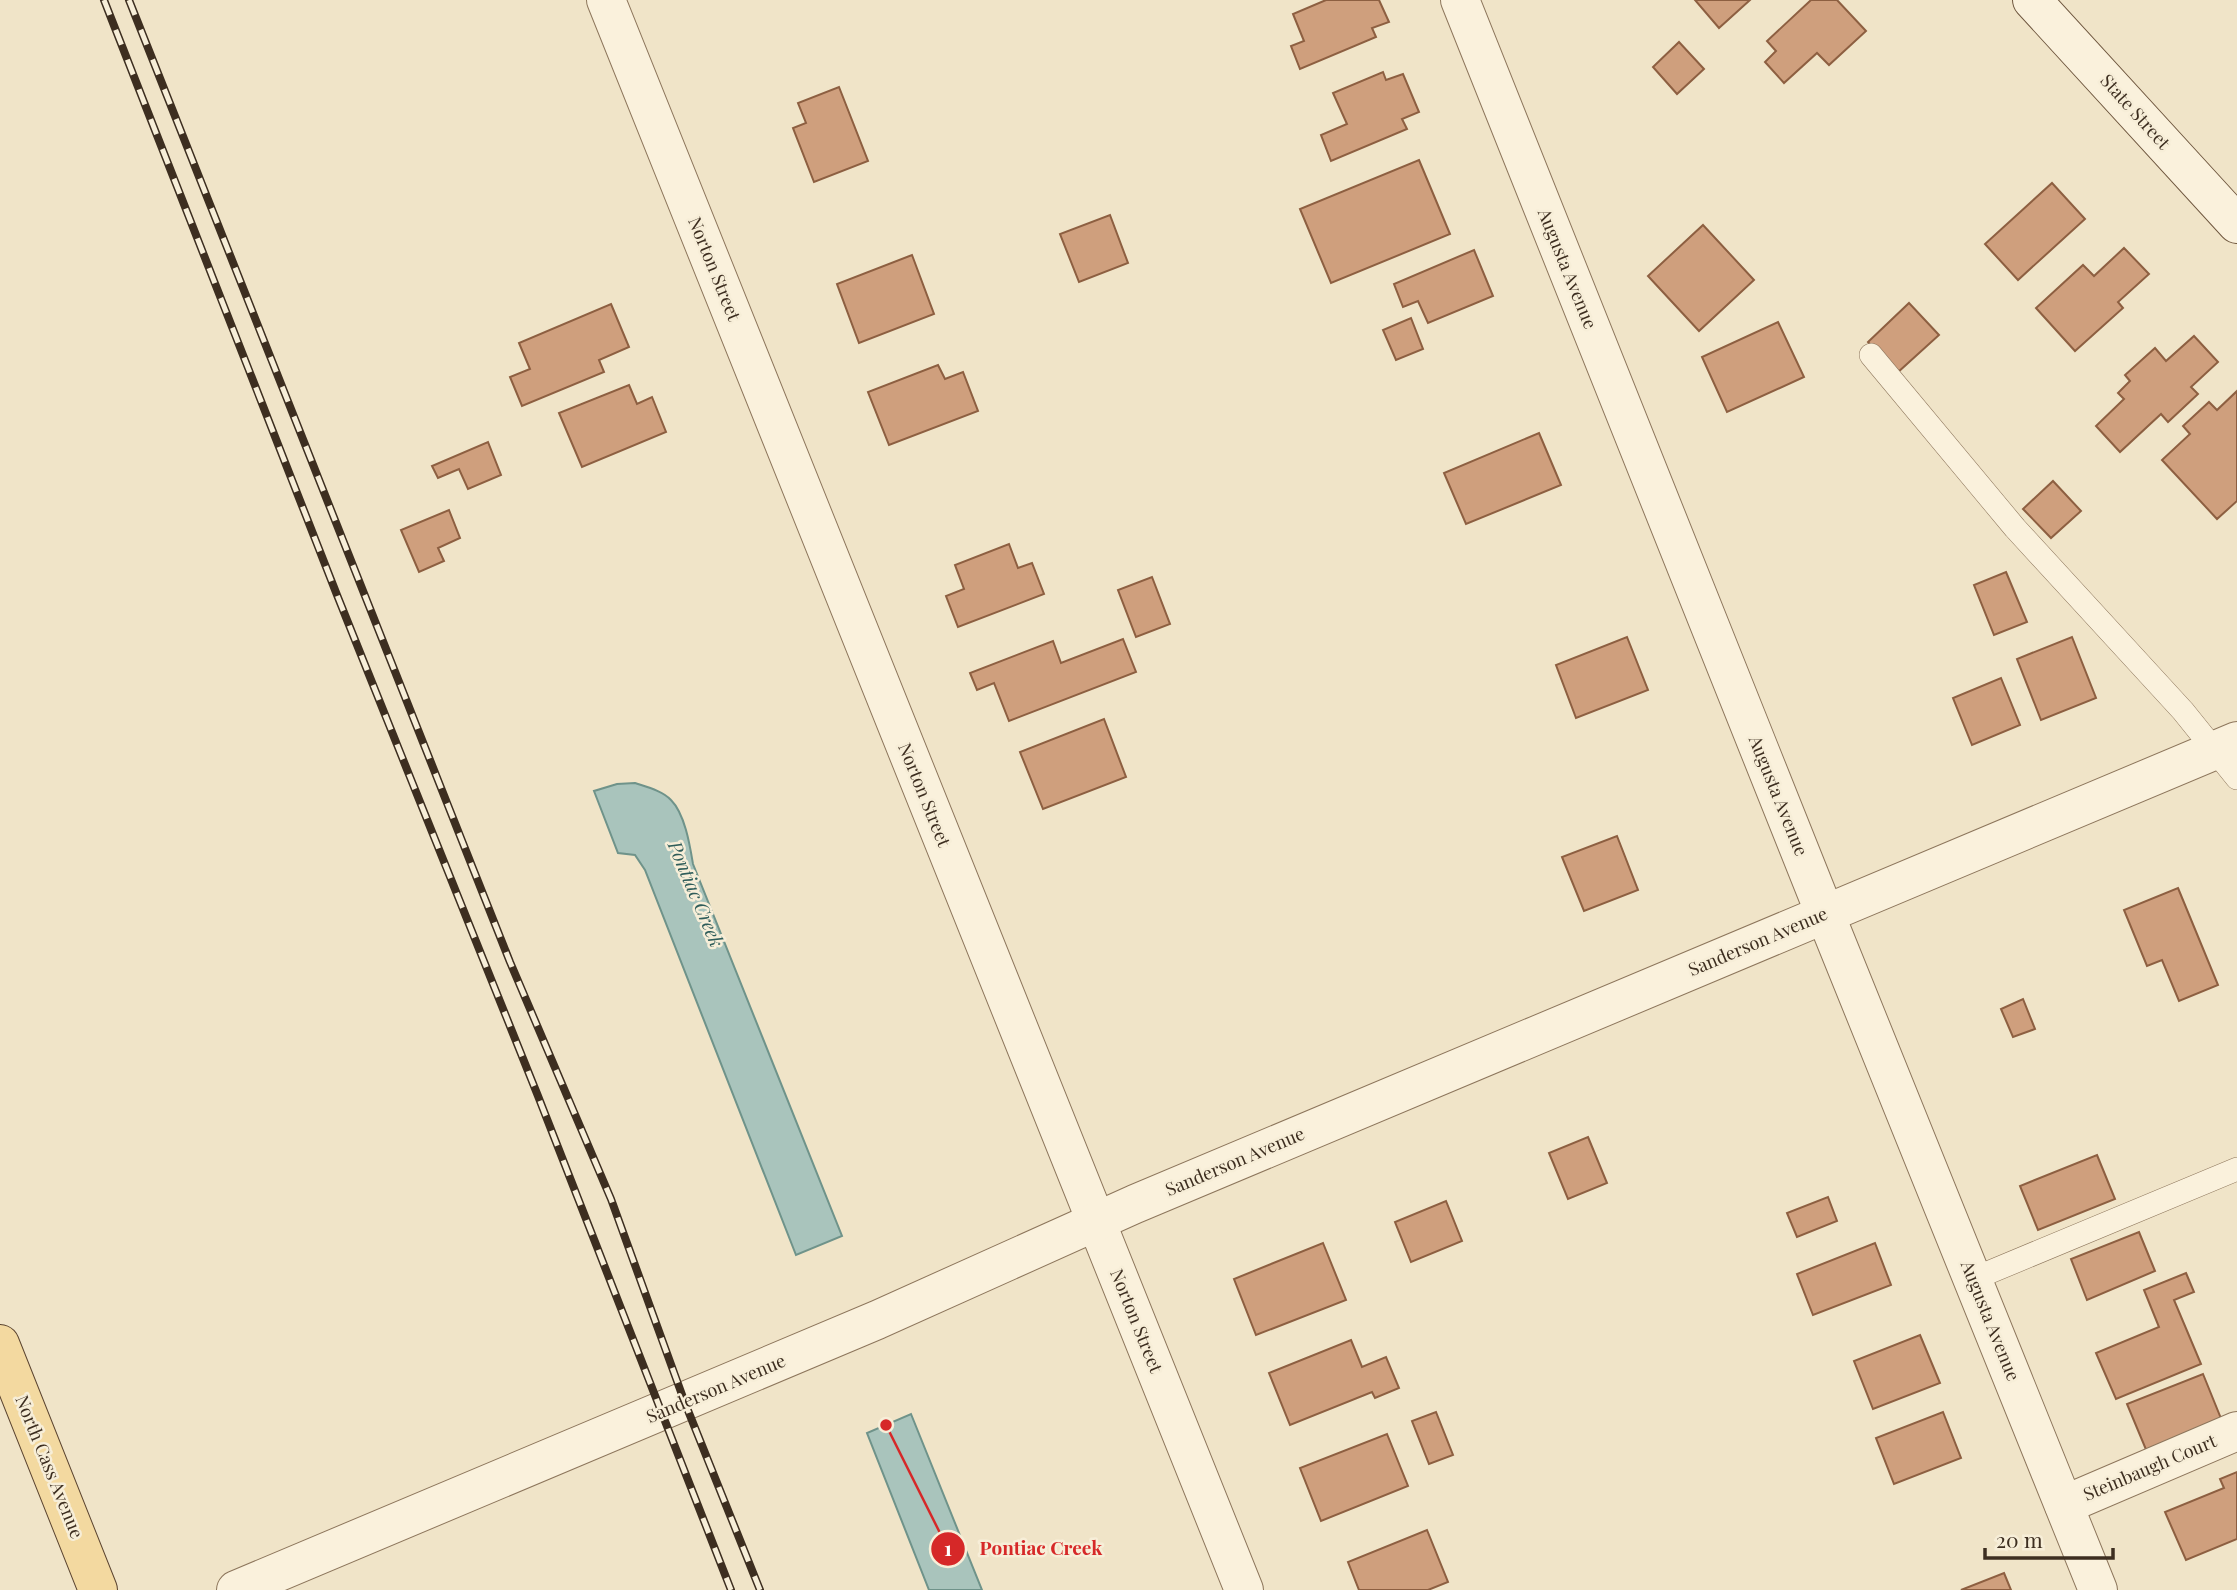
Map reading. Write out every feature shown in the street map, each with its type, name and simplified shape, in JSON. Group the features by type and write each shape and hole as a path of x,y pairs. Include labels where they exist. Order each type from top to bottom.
{"main road":[{"name":"North Cass Avenue","path":"0,1344 98,1590"}],"street":[{"name":"Norton Street","path":"606,0 1244,1590"},
{"name":"Augusta Avenue","path":"1460,0 2098,1590"},
{"name":"State Street","path":"2032,0 2237,224"},
{"name":"Sanderson Avenue","path":"236,1590 685,1403 1096,1223 1825,914 2229,756"},
{"name":"Steinbaugh Court","path":"2064,1505 2237,1431"}],"lane":[{"path":"1871,355 2015,528 2183,711 2229,756"},
{"path":"1973,1279 2237,1169"}],"water":[{"path":"635,783 664,794 680,813 693,864 842,1236 796,1255 645,870 635,855 618,853 594,791 617,784"},
{"path":"911,1414 982,1590 929,1590 867,1433"}],"building":[{"path":"1326,0 1379,0 1389,22 1372,28 1376,37 1300,69 1291,46 1304,41 1293,14"},
{"path":"1695,0 1750,0 1719,28"},
{"path":"1811,0 1837,0 1866,31 1829,65 1817,53 1784,83 1765,62 1776,51 1767,41"},
{"path":"1679,42 1704,69 1677,94 1653,67"},
{"path":"1383,72 1386,80 1403,74 1419,112 1402,119 1407,129 1331,161 1321,135 1347,124 1333,93"},
{"path":"839,87 868,161 814,182 793,128 806,123 798,103"},
{"path":"1419,160 1450,234 1331,283 1300,209"},
{"path":"2052,183 2085,219 2018,280 1985,244"},
{"path":"1110,215 1128,263 1079,282 1060,234"},
{"path":"1703,225 1754,280 1699,331 1648,276"},
{"path":"2124,248 2149,274 2118,302 2123,308 2075,351 2036,308 2083,265 2094,276"},
{"path":"1474,250 1493,296 1428,323 1418,301 1403,307 1394,284"},
{"path":"912,255 934,314 859,343 837,284"},
{"path":"1909,303 1939,335 1897,373 1868,342"},
{"path":"611,304 629,347 599,360 604,372 522,406 510,377 530,369 519,343"},
{"path":"1411,318 1423,349 1396,360 1383,330"},
{"path":"1778,322 1804,377 1727,412 1702,357"},
{"path":"2194,336 2218,362 2191,387 2198,394 2168,422 2161,414 2120,452 2096,426 2124,399 2118,393 2130,381 2125,375 2155,348 2166,361"},
{"path":"938,365 945,379 963,372 978,411 889,445 868,392"},
{"path":"629,385 637,404 652,397 666,432 582,467 559,413"},
{"path":"2237,391 2237,501 2217,519 2162,460 2190,434 2183,426 2209,402 2217,410"},
{"path":"1539,433 1561,485 1466,524 1444,473"},
{"path":"488,442 501,475 468,489 459,469 438,478 432,466"},
{"path":"2053,481 2081,511 2051,538 2023,509"},
{"path":"449,510 460,538 438,548 444,561 419,572 401,530"},
{"path":"1009,544 1018,568 1032,563 1044,594 958,627 946,596 964,589 955,565"},
{"path":"2006,572 2027,622 1994,635 1974,585"},
{"path":"1152,577 1170,624 1136,637 1118,590"},
{"path":"1627,637 1648,690 1576,718 1556,665"},
{"path":"2072,637 2096,698 2041,720 2017,659"},
{"path":"1123,639 1136,672 1009,721 994,683 977,690 970,673 1053,641 1061,663"},
{"path":"2001,678 2020,725 1972,745 1953,698"},
{"path":"1104,719 1126,777 1043,809 1020,752"},
{"path":"1617,836 1638,890 1584,911 1562,857"},
{"path":"2178,888 2218,985 2179,1001 2162,960 2147,966 2124,910"},
{"path":"2023,999 2035,1029 2013,1037 2001,1009"},
{"path":"1588,1137 1607,1183 1568,1199 1549,1153"},
{"path":"2097,1155 2115,1199 2038,1230 2020,1186"},
{"path":"1828,1197 1837,1221 1797,1237 1787,1213"},
{"path":"1446,1201 1462,1241 1411,1262 1395,1222"},
{"path":"2139,1232 2155,1271 2087,1300 2071,1259"},
{"path":"1323,1243 1346,1300 1256,1335 1234,1279"},
{"path":"1875,1243 1891,1285 1813,1315 1797,1274"},
{"path":"2186,1273 2194,1292 2174,1300 2201,1364 2116,1399 2096,1353 2159,1327 2144,1290"},
{"path":"1920,1335 1940,1383 1873,1409 1854,1361"},
{"path":"1351,1340 1362,1367 1386,1357 1399,1388 1375,1398 1372,1392 1290,1425 1269,1373"},
{"path":"2203,1374 2222,1421 2147,1452 2127,1404"},
{"path":"1436,1412 1453,1455 1429,1464 1412,1421"},
{"path":"1943,1412 1961,1458 1894,1484 1876,1438"},
{"path":"1387,1434 1408,1486 1321,1521 1300,1468"},
{"path":"2237,1472 2237,1539 2186,1560 2165,1512 2224,1488 2220,1479"},
{"path":"1427,1530 1448,1582 1428,1590 1359,1590 1348,1562"},
{"path":"2004,1573 2011,1590 1961,1590"}],"railway":[{"path":"104,0 731,1590"},
{"path":"129,0 510,962 611,1199 685,1403 760,1590"}],"place":[{"name":"Pontiac Creek","path":"886,1425"}]}
